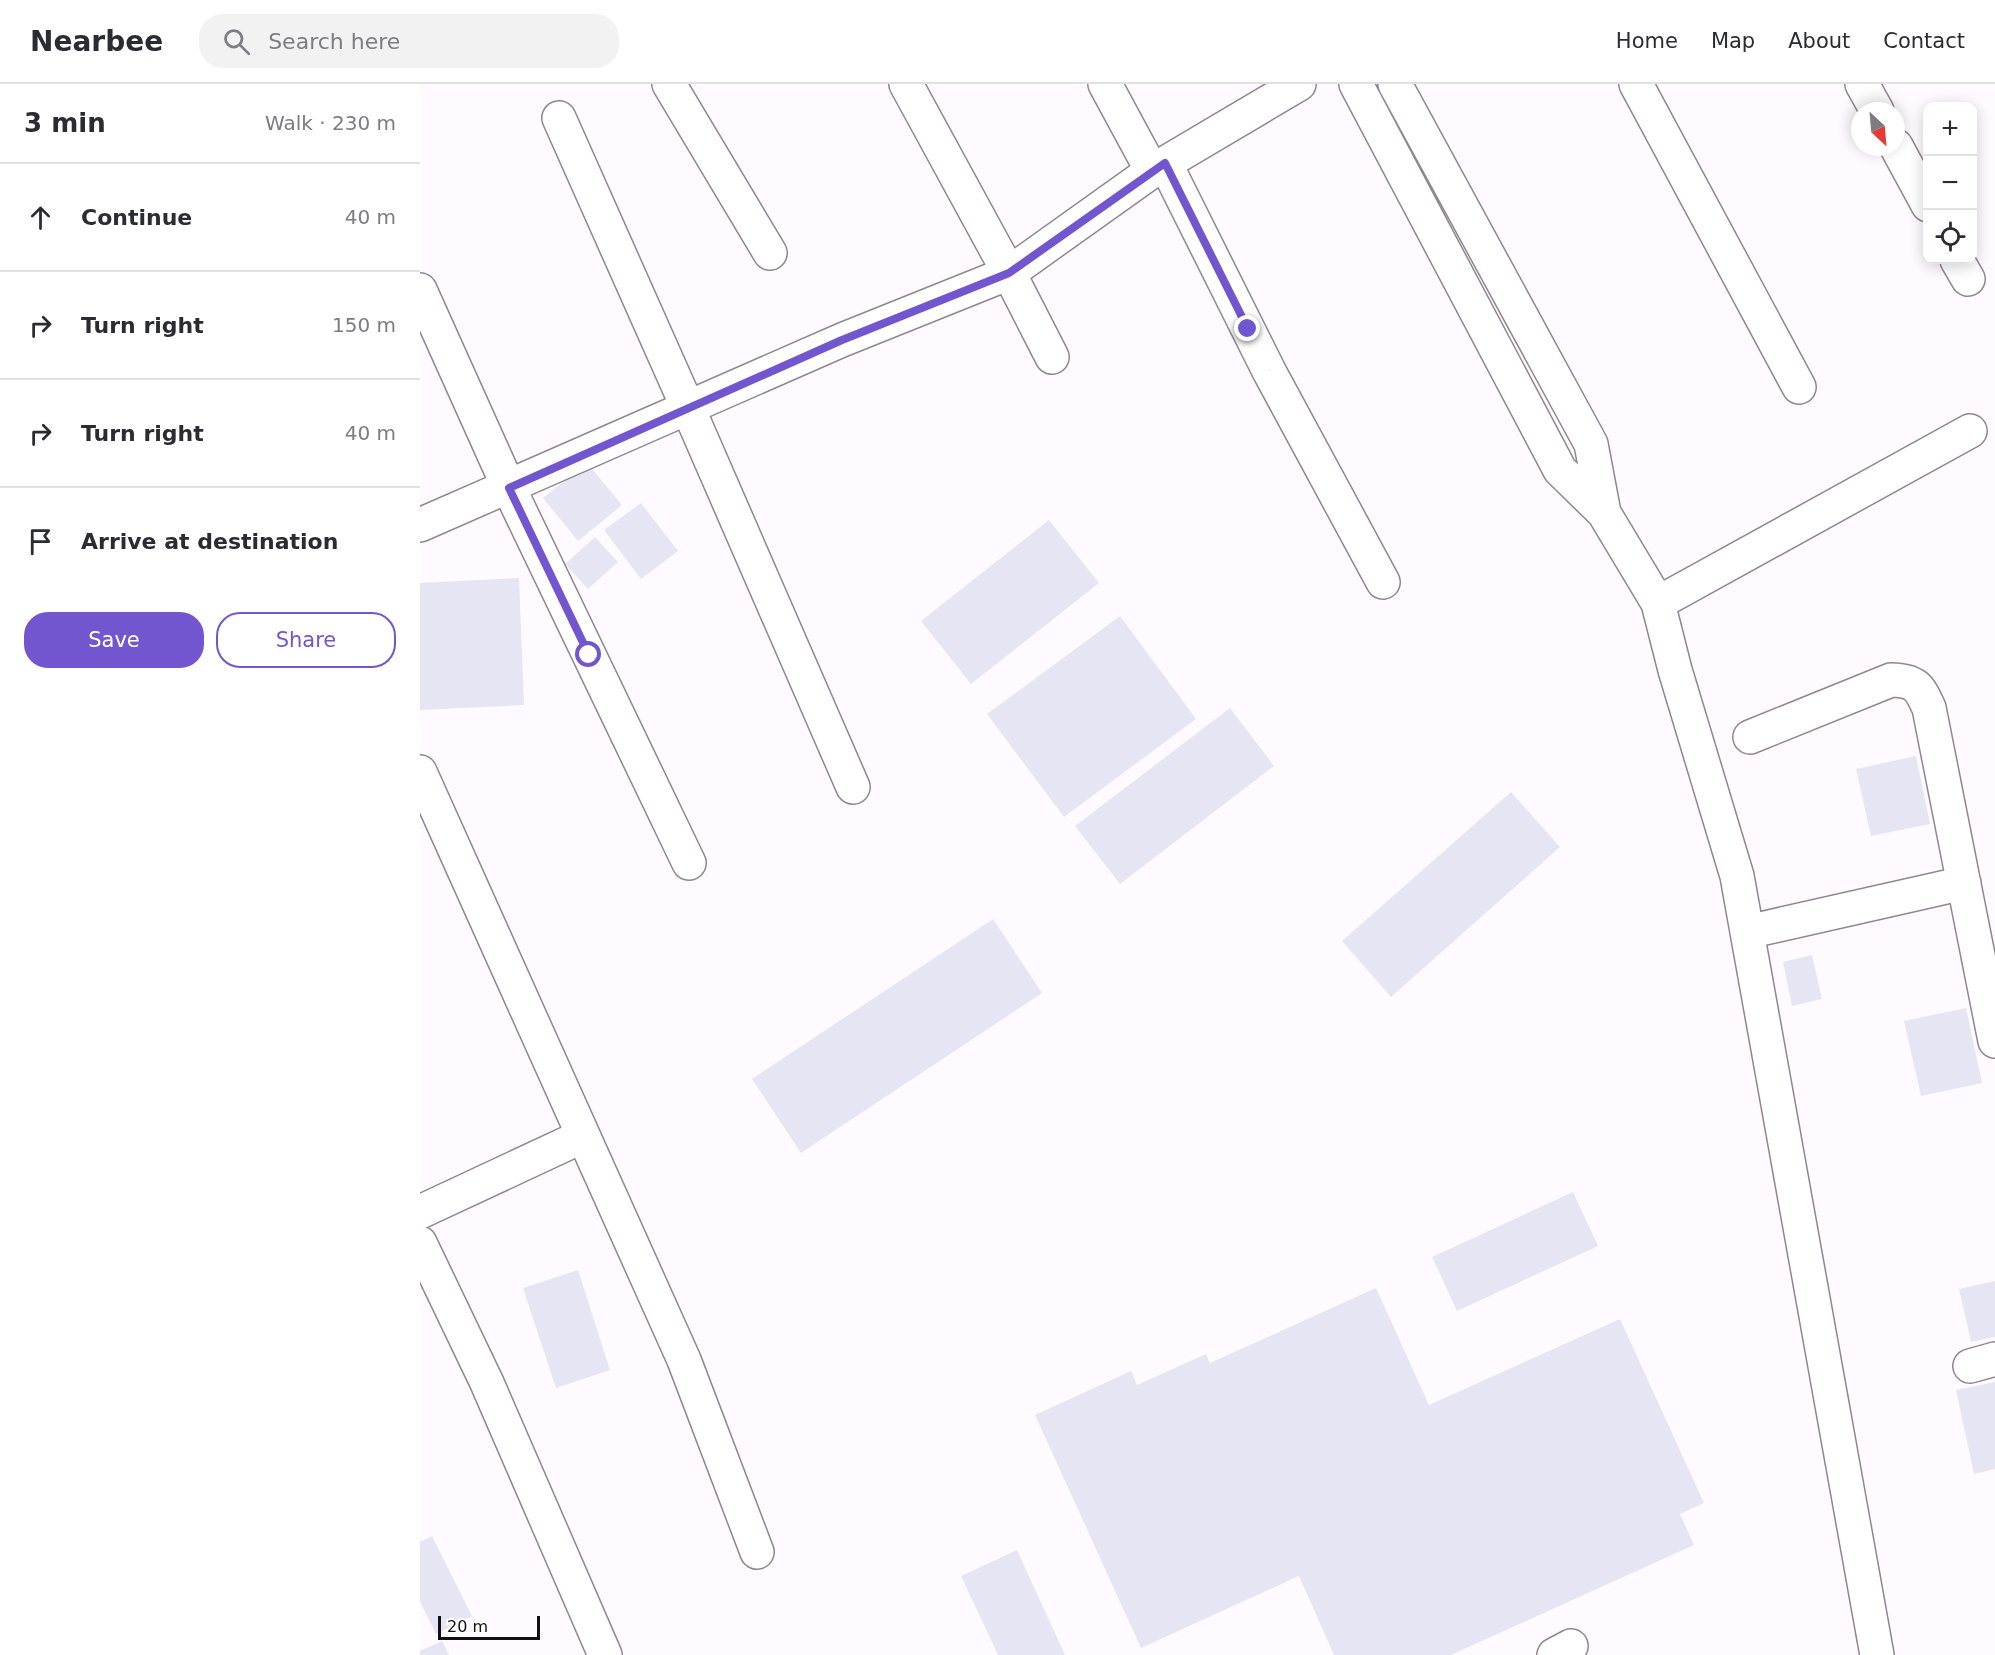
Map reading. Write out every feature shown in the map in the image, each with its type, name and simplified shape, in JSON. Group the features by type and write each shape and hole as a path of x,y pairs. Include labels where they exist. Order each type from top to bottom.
{"street":[{"path":"669,84 770,253"},
{"path":"906,84 1052,357"},
{"path":"1105,84 1159,167 1383,582"},
{"path":"420,525 509,488 842,340 1009,273 1159,167 1299,84"},
{"path":"1356,84 1560,470 1604,513 1658,603 1675,670 1737,876 1877,1655"},
{"path":"1395,84 1591,444 1604,513"},
{"path":"1636,84 1799,387"},
{"path":"1862,84 1872,102"},
{"path":"559,118 853,787"},
{"path":"1901,156 1923,196"},
{"path":"420,290 509,488 689,863"},
{"path":"1658,603 1970,431"},
{"path":"1750,737 1891,680 1908,680 1920,688 1929,708 1995,1041"},
{"path":"420,772 684,1360 757,1552"},
{"path":"1747,932 1964,883"},
{"path":"420,1212 583,1136"},
{"path":"420,1243 487,1383 605,1655"}],"building":[{"path":"587,463 622,505 578,541 543,498"},
{"path":"641,503 678,551 641,579 604,530"},
{"path":"1049,520 1099,583 971,684 921,621"},
{"path":"595,537 618,562 588,589 565,564"},
{"path":"519,578 524,705 420,710 420,583"},
{"path":"1120,616 1196,719 1064,817 987,714"},
{"path":"1230,708 1274,766 1120,884 1075,826"},
{"path":"1916,756 1930,824 1871,836 1856,769"},
{"path":"1511,792 1560,847 1391,997 1342,941"},
{"path":"993,919 1042,993 801,1153 752,1079"},
{"path":"1812,955 1822,999 1792,1006 1783,962"},
{"path":"1966,1008 1982,1083 1921,1096 1904,1021"},
{"path":"1573,1192 1598,1246 1457,1311 1432,1257"},
{"path":"578,1270 610,1370 556,1388 523,1288"},
{"path":"1995,1281 1995,1337 1971,1342 1959,1289"},
{"path":"1376,1288 1429,1405 1620,1319 1704,1503 1680,1514 1694,1545 1451,1655 1334,1655 1299,1576 1141,1648 1035,1415 1131,1371 1137,1385 1206,1354 1210,1363"},
{"path":"1995,1382 1995,1469 1974,1474 1956,1390"},
{"path":"432,1536 472,1616 436,1634 420,1602 420,1542"},
{"path":"1017,1550 1065,1655 998,1655 961,1576"},
{"path":"442,1641 449,1655 420,1655 420,1651"}],"route":[{"path":"589,655 509,488 842,340 1009,273 1165,163 1248,329"}]}
